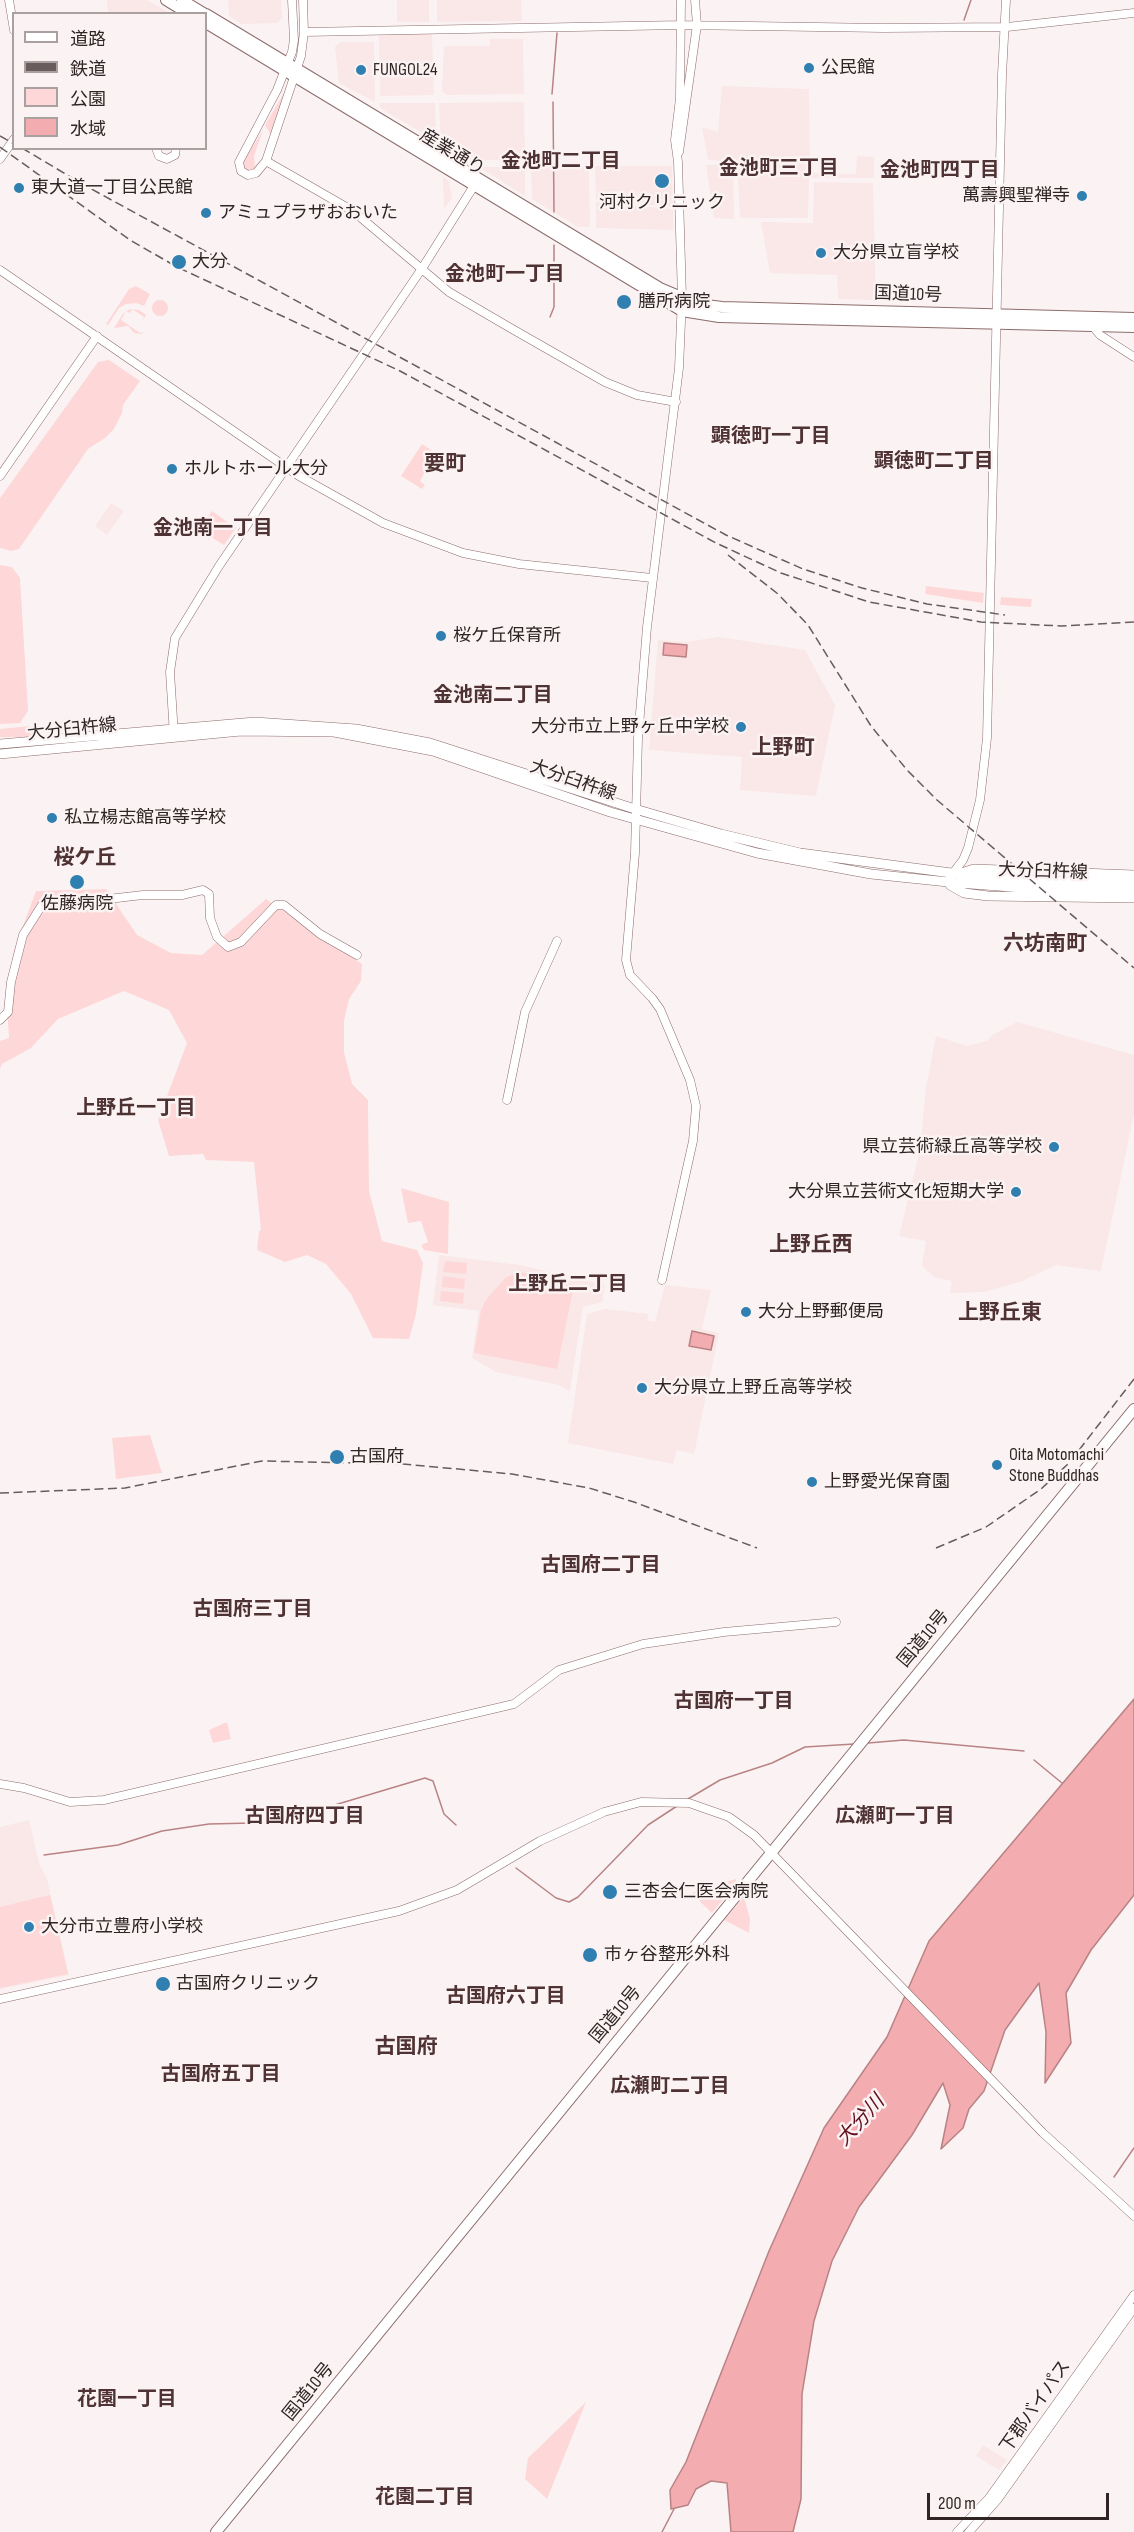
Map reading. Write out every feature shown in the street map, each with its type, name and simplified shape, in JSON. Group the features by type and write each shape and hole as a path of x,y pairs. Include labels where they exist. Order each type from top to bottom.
{"highway":[{"path":"166,0 186,12"},
{"name":"産業通り","path":"182,0 202,12"},
{"name":"産業通り","path":"207,15 476,181 660,288 682,298"},
{"name":"産業通り","path":"207,24 291,69"},
{"name":"産業通り","path":"476,181 682,311"},
{"name":"国道10号","path":"682,298 698,304 722,307 996,320"},
{"name":"国道10号","path":"682,311 719,317 1090,321 1134,318"},
{"name":"国道10号","path":"1090,321 1134,327"},
{"name":"国道10号","path":"216,2532 1134,1409"}],"main road":[{"name":"大分臼杵線","path":"0,754 272,722 376,732 453,750 635,814 757,853 871,874 945,882 1038,889 1134,891"},
{"name":"大分臼杵線","path":"0,744 174,732"},
{"name":"大分臼杵線","path":"635,814 800,853 953,874 1039,881 1134,883"},
{"path":"953,874 974,869 1134,875"},
{"path":"945,882 964,893 988,896 1134,898"}],"street":[{"path":"9,0 12,18"},
{"path":"292,0 294,40 291,69 240,159 239,168 244,173 252,174 260,170 266,161 291,69 304,32 303,0"},
{"path":"662,1280 693,1141 696,1106 690,1080 660,1009 626,968 638,738 652,578 676,402 682,311 678,162 675,140 680,98 681,0"},
{"path":"678,162 697,25 696,0"},
{"path":"945,882 953,874 968,848 980,800 986,756 996,434 996,320 1002,75 1007,27 1006,0"},
{"path":"304,32 682,25 1007,27 1134,13"},
{"path":"0,159 12,142"},
{"path":"157,150 159,156 167,159 175,155 176,150"},
{"path":"266,161 353,211 423,267 449,292 605,381 637,395 676,402"},
{"path":"174,732 170,672 175,638 219,566 423,267 476,181"},
{"path":"0,270 327,494 383,523 463,552 562,571 652,578"},
{"path":"1090,321 1100,335 1134,357"},
{"path":"0,476 97,336"},
{"path":"0,1020 8,1012 12,976 24,935 42,905 51,901 73,903 143,895 182,896 203,890 209,894 210,918 217,937 228,947 241,942 276,905 284,905 320,934 357,955"},
{"path":"507,1100 525,1012 556,942"},
{"path":"0,1784 24,1788 70,1802 104,1800 514,1704 559,1670 631,1647 678,1638 836,1622"},
{"path":"0,1999 395,1912 457,1890 540,1841 604,1812 641,1802 685,1802 713,1810 736,1821 772,1852 1040,2128 1134,2216"},
{"name":"下郡バイパス","path":"957,2532 989,2498 1134,2295"},
{"path":"969,2532 998,2499 1134,2308"}],"shaded area":[{"path":"107,0 147,0 168,12 108,12"},
{"path":"228,0 281,0 282,18 277,23 242,24 229,16"},
{"path":"397,0 429,0 429,22 397,22"},
{"path":"437,0 521,0 522,21 437,22"},
{"path":"379,34 432,34 434,95 380,96"},
{"path":"490,39 523,39 524,94 446,95 442,90 444,46 490,46"},
{"path":"340,42 374,42 375,102 339,83 335,47"},
{"path":"722,86 809,89 810,173 856,174 857,156 874,157 874,178 809,178 808,218 740,218 737,162 708,160 702,127 718,132"},
{"path":"524,102 525,160 465,160 441,144 439,103"},
{"path":"380,103 435,103 436,141 380,108"},
{"path":"733,164 734,219 714,218 706,165"},
{"path":"595,166 672,166 673,207 596,200"},
{"path":"479,167 525,167 525,196"},
{"path":"531,167 589,167 590,227 578,227 532,199"},
{"path":"443,177 449,181 452,198 444,209"},
{"name":"大分県立盲学校","path":"814,182 873,183 876,300 838,299 837,275 770,273 761,222 813,223"},
{"path":"596,202 673,209 673,230 596,228"},
{"path":"111,503 124,511 107,535 95,526"},
{"name":"大分市立上野ヶ丘中学校","path":"719,637 805,650 835,705 816,796 740,790 742,757 649,750 658,640 685,642"},
{"path":"1017,1022 1134,1055 1134,1114 1101,1271 1056,1265 1020,1282 984,1292 950,1293 952,1281 934,1277 922,1266 926,1241 899,1236 920,1150 926,1088 936,1036 967,1046 987,1041 992,1035"},
{"path":"439,1255 520,1265 605,1285 602,1302 583,1307 570,1391 559,1385 496,1372 472,1358 479,1311 433,1305"},
{"name":"大分県立上野丘高等学校","path":"665,1285 711,1290 702,1329 719,1333 694,1454 677,1450 673,1464 568,1443 587,1314 605,1309 649,1314 647,1320 655,1322"},
{"name":"大分市立豊府小学校","path":"29,1820 39,1863 47,1879 69,1975 0,1989 0,1827"},
{"path":"983,2445 1007,2460 999,2470 976,2456"}],"green space":[{"path":"287,88 267,152 262,160 271,135 265,125"},
{"path":"263,130 254,156 255,169 249,172 244,170 243,161"},
{"path":"136,286 150,294 144,306 136,303 126,304 119,308 108,325 106,324 129,289"},
{"path":"160,300 166,302 168,308 166,314 160,316 154,314 152,308 154,302"},
{"path":"132,309 139,310 146,315 142,321 144,317"},
{"path":"126,311 121,320 140,333 144,332 141,334 134,333 128,326 114,328"},
{"path":"109,360 140,381 123,405 122,413 114,429 88,449 19,549 11,551 0,548 0,498 98,362"},
{"path":"422,444 440,456 429,474 425,472 420,481 425,485 422,489 401,476"},
{"path":"212,511 236,528 224,545 211,537 209,540 197,532"},
{"path":"0,565 12,567 20,578 28,711 20,723 0,724"},
{"path":"926,586 984,593 983,603 925,594"},
{"path":"1001,597 1032,599 1031,607 1000,605"},
{"path":"30,726 29,737 0,737 0,729"},
{"path":"106,889 137,935 171,953 202,955 266,899 362,964 361,981 349,999 344,1021 344,1052 352,1084 368,1100 369,1191 382,1241 417,1250 423,1263 416,1314 409,1339 373,1338 351,1294 326,1264 307,1255 285,1262 257,1250 261,1230 254,1162 206,1160 203,1154 169,1156 158,1120 187,1043 169,1010 124,991 58,1019 31,1048 2,1064 0,1069 0,1041 9,1038 6,993 14,950 36,891"},
{"path":"401,1188 449,1202 448,1254 424,1250 421,1245 428,1242 421,1221 408,1223"},
{"path":"445,1261 467,1263 466,1274 443,1272"},
{"path":"520,1272 574,1285 557,1369 474,1353 481,1310 486,1300 506,1277"},
{"path":"443,1276 465,1279 464,1289 442,1287"},
{"path":"441,1291 464,1293 463,1304 440,1301"},
{"path":"150,1435 162,1473 116,1479 112,1438"},
{"path":"227,1722 231,1739 213,1743 209,1730"},
{"path":"736,1879 736,1884 712,1913 691,1893"},
{"path":"50,1895 68,1974 0,1988 0,1907"},
{"path":"744,1897 750,1919 749,1933 724,1920"},
{"path":"586,2402 547,2499 525,2479 528,2458"}],"water":[{"path":"664,643 687,645 686,657 663,655"},
{"path":"692,1331 714,1336 711,1350 689,1346"},
{"name":"大分川","path":"1134,1699 1134,1895 1091,1950 1066,1993 1071,2043 1045,2083 1046,2032 1039,1983 1005,2030 984,2091 969,2109 963,2128 941,2149 950,2105 943,2083 912,2135 859,2207 832,2261 814,2321 802,2394 801,2499 793,2532 731,2532 727,2483 711,2481 696,2489 688,2505 671,2509 670,2490 686,2462 769,2251 824,2128 887,2037 929,1941"}],"waterway":[{"path":"964,20 971,0"},
{"path":"552,94 557,33"},
{"path":"553,102 554,212"},
{"path":"550,317 554,307 554,245"},
{"path":"868,1743 904,1740 1024,1751"},
{"path":"688,1799 720,1780 772,1763 805,1747 854,1744"},
{"path":"1034,1760 1062,1783"},
{"path":"44,1855 118,1845 162,1831 209,1824 252,1823 291,1812 328,1807 425,1778 433,1781 444,1814 456,1825"},
{"path":"516,1868 556,1898 569,1902 578,1897 648,1825 677,1806"},
{"path":"1114,2177 1134,2148"},
{"path":"662,2532 674,2509"}],"railway":[{"path":"0,136 12,143"},
{"path":"0,147 130,240 177,267 400,371 716,543 781,573 869,602 981,622 1061,626 1134,622"},
{"path":"25,150 84,185 726,535 803,569 862,588 927,604 1005,615"},
{"path":"728,555 778,594 808,625 871,726 907,770 937,800 1134,968"},
{"path":"936,1548 986,1527 1041,1489 1069,1463 1134,1379"},
{"path":"0,1493 125,1488 262,1461 403,1464 512,1474 589,1488 634,1502 757,1548"}],"place":[{"name":"公民館","path":"809,68"},
{"name":"FUNGOL24","path":"361,70"},
{"name":"河村クリニック","path":"662,181"},
{"name":"東大道一丁目公民館","path":"19,188"},
{"name":"萬壽興聖禅寺","path":"1082,196"},
{"name":"アミュプラザおおいた","path":"206,213"},
{"name":"大分県立盲学校","path":"821,253"},
{"name":"大分","path":"179,262"},
{"name":"膳所病院","path":"624,302"},
{"name":"ホルトホール大分","path":"172,469"},
{"name":"桜ケ丘保育所","path":"441,636"},
{"name":"大分市立上野ヶ丘中学校","path":"741,727"},
{"name":"私立楊志館高等学校","path":"52,818"},
{"name":"佐藤病院","path":"77,882"},
{"name":"県立芸術緑丘高等学校","path":"1054,1147"},
{"name":"大分県立芸術文化短期大学","path":"1016,1192"},
{"name":"大分上野郵便局","path":"746,1312"},
{"name":"大分県立上野丘高等学校","path":"642,1388"},
{"name":"古国府","path":"337,1457"},
{"name":"Oita Motomachi Stone Buddhas","path":"997,1465"},
{"name":"上野愛光保育園","path":"812,1482"},
{"name":"三杏会仁医会病院","path":"610,1892"},
{"name":"大分市立豊府小学校","path":"29,1927"},
{"name":"市ヶ谷整形外科","path":"590,1955"},
{"name":"古国府クリニック","path":"163,1984"}],"district":[{"name":"金池町二丁目","path":"561,162"},
{"name":"金池町三丁目","path":"779,169"},
{"name":"金池町四丁目","path":"940,171"},
{"name":"金池町一丁目","path":"505,275"},
{"name":"顕徳町一丁目","path":"771,437"},
{"name":"顕徳町二丁目","path":"934,462"},
{"name":"要町","path":"445,465"},
{"name":"金池南一丁目","path":"213,529"},
{"name":"金池南二丁目","path":"493,696"},
{"name":"上野町","path":"783,749"},
{"name":"桜ケ丘","path":"85,859"},
{"name":"六坊南町","path":"1045,945"},
{"name":"上野丘一丁目","path":"136,1109"},
{"name":"上野丘西","path":"811,1246"},
{"name":"上野丘二丁目","path":"568,1285"},
{"name":"上野丘東","path":"1000,1314"},
{"name":"古国府二丁目","path":"601,1566"},
{"name":"古国府三丁目","path":"253,1610"},
{"name":"古国府一丁目","path":"734,1702"},
{"name":"古国府四丁目","path":"305,1817"},
{"name":"広瀬町一丁目","path":"895,1817"},
{"name":"古国府六丁目","path":"506,1997"},
{"name":"古国府","path":"406,2048"},
{"name":"古国府五丁目","path":"221,2075"},
{"name":"広瀬町二丁目","path":"670,2087"},
{"name":"花園一丁目","path":"127,2400"},
{"name":"花園二丁目","path":"425,2498"}]}
